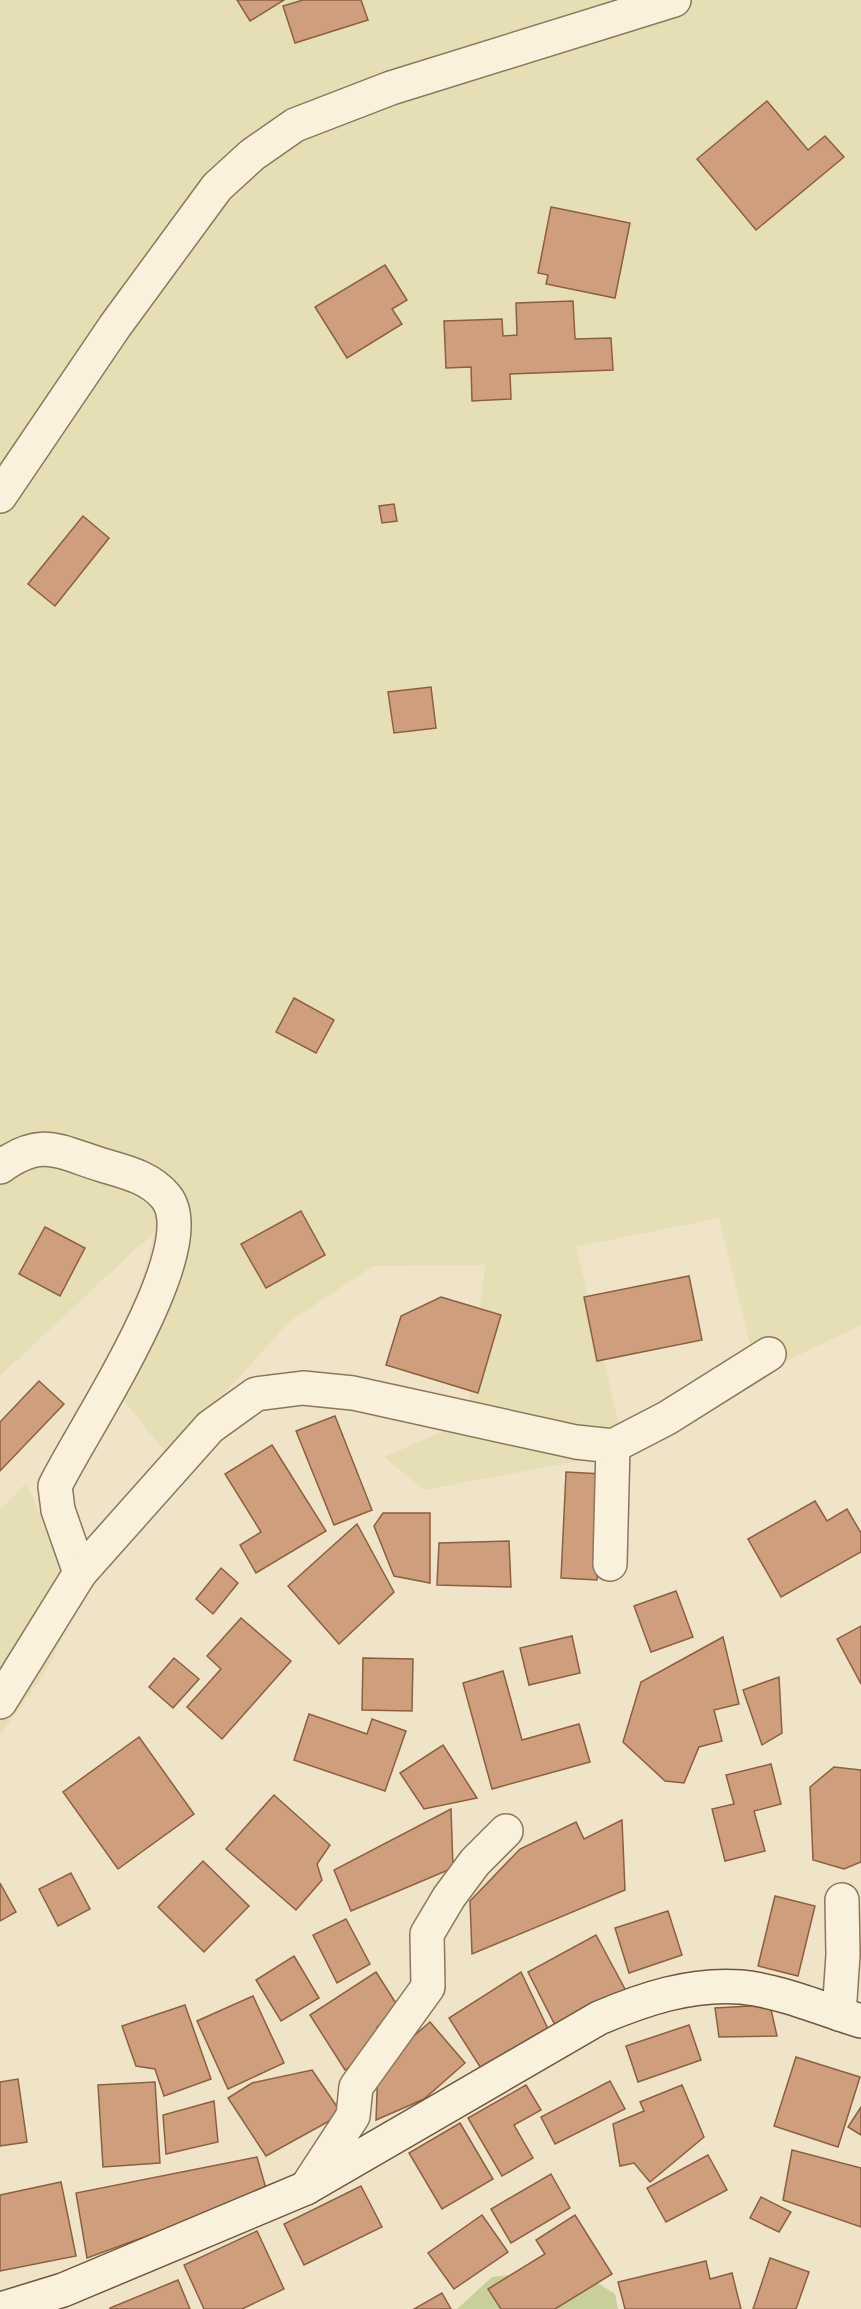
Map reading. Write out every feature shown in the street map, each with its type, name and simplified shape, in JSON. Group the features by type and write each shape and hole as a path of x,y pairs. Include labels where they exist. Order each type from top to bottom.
{"street":[{"path":"0,496 115,326 217,187 252,155 295,125 391,88 674,0"},
{"path":"0,1167 34,1148 52,1149 146,1179 167,1198 175,1218 165,1276 148,1318 55,1486 58,1510 80,1573"},
{"path":"0,1702 80,1573 210,1427 256,1394 303,1388 353,1393 576,1442 613,1446 667,1418 769,1354"},
{"path":"610,1564 613,1446"},
{"path":"306,2188 353,2116 356,2087 428,1987 427,1934 449,1897 475,1862 506,1831"},
{"path":"1,2309 73,2286 306,2188 599,2018 644,1999 692,1988 742,1987 850,2017 843,1955 842,1900"}],"shaded area":[{"path":"0,0 861,0 861,1325 758,1375 719,1218 576,1247 626,1452 424,1490 384,1457 467,1421 485,1265 373,1266 289,1322 168,1456 114,1388 155,1231 0,1376"},
{"path":"26,1483 78,1598 63,1637 45,1673 0,1735 0,1510"}],"green space":[{"path":"575,2268 615,2294 618,2309 457,2309 492,2277"}],"building":[{"path":"237,0 284,0 250,21"},
{"path":"303,0 361,0 368,20 295,43 283,6"},
{"path":"767,101 808,150 825,136 844,157 756,230 697,159"},
{"path":"551,207 630,223 615,298 546,284 548,275 538,273"},
{"path":"385,265 407,300 392,309 402,324 347,358 315,307"},
{"path":"573,301 575,339 611,338 613,370 510,374 511,399 472,401 471,367 446,368 444,321 502,319 503,336 517,335 516,303"},
{"path":"394,504 397,521 382,523 379,506"},
{"path":"83,516 109,538 55,606 28,584"},
{"path":"431,687 436,728 394,733 388,692"},
{"path":"294,998 334,1020 316,1053 276,1032"},
{"path":"301,1211 325,1255 266,1288 241,1244"},
{"path":"45,1227 85,1248 60,1296 19,1274"},
{"path":"689,1276 702,1340 597,1361 584,1297"},
{"path":"441,1297 501,1315 478,1393 386,1365 401,1316"},
{"path":"39,1381 64,1404 0,1471 0,1422"},
{"path":"335,1416 372,1510 334,1525 296,1431"},
{"path":"272,1445 326,1531 256,1573 240,1545 261,1532 225,1474"},
{"path":"566,1472 603,1474 597,1580 561,1578"},
{"path":"815,1501 827,1521 847,1509 861,1533 861,1552 781,1597 748,1539"},
{"path":"383,1513 430,1513 430,1583 394,1576 374,1526"},
{"path":"357,1524 394,1592 339,1644 288,1586"},
{"path":"509,1541 511,1587 437,1585 439,1543"},
{"path":"221,1568 238,1583 213,1614 196,1599"},
{"path":"676,1591 693,1637 651,1652 634,1606"},
{"path":"241,1618 291,1661 222,1739 187,1707 221,1669 207,1656"},
{"path":"861,1626 861,1684 837,1639"},
{"path":"572,1636 580,1673 529,1685 520,1648"},
{"path":"723,1637 739,1704 714,1710 722,1741 699,1747 684,1783 665,1781 623,1742 641,1682"},
{"path":"174,1658 199,1679 173,1708 149,1687"},
{"path":"363,1658 413,1659 412,1711 362,1710"},
{"path":"503,1671 522,1740 579,1724 590,1762 492,1789 463,1683"},
{"path":"779,1677 782,1733 762,1745 743,1690"},
{"path":"309,1714 367,1734 372,1719 406,1731 385,1791 294,1760"},
{"path":"139,1737 194,1814 118,1869 63,1792"},
{"path":"443,1745 477,1798 424,1809 400,1773"},
{"path":"771,1764 781,1804 754,1811 765,1851 725,1861 712,1809 734,1804 726,1775"},
{"path":"834,1767 861,1770 861,1862 844,1869 813,1860 810,1787"},
{"path":"274,1795 330,1845 317,1864 322,1880 296,1910 226,1849"},
{"path":"451,1809 453,1868 351,1911 334,1870"},
{"path":"622,1820 625,1890 472,1954 470,1901 520,1849 576,1822 584,1839"},
{"path":"203,1861 249,1906 204,1952 158,1907"},
{"path":"71,1873 90,1909 58,1926 39,1889"},
{"path":"0,1883 16,1912 0,1921"},
{"path":"775,1896 815,1906 798,1976 758,1966"},
{"path":"668,1911 682,1955 629,1973 615,1928"},
{"path":"346,1919 370,1964 337,1983 313,1935"},
{"path":"596,1935 626,1991 556,2027 528,1972"},
{"path":"294,1956 319,1998 281,2021 256,1980"},
{"path":"376,1972 401,2011 377,2027 386,2041 345,2070 310,2015"},
{"path":"521,1972 550,2033 484,2073 449,2018"},
{"path":"253,1996 284,2063 228,2089 197,2021"},
{"path":"185,2005 211,2079 164,2096 155,2069 136,2066 122,2026"},
{"path":"770,2005 777,2036 719,2037 715,2008"},
{"path":"430,2022 465,2063 424,2099 376,2120 378,2067"},
{"path":"689,2025 701,2060 638,2082 626,2046"},
{"path":"796,2057 860,2077 838,2147 774,2126"},
{"path":"312,2070 342,2114 266,2156 228,2098 252,2083"},
{"path":"18,2079 27,2142 0,2146 0,2082"},
{"path":"610,2081 625,2109 555,2144 541,2117"},
{"path":"155,2082 160,2163 103,2167 98,2085"},
{"path":"526,2085 541,2110 514,2125 533,2158 502,2176 468,2118"},
{"path":"682,2085 704,2137 650,2182 634,2163 620,2166 613,2124 644,2111 640,2102"},
{"path":"214,2101 218,2142 166,2154 163,2115"},
{"path":"861,2107 861,2135 848,2127"},
{"path":"460,2123 493,2179 442,2209 409,2153"},
{"path":"792,2150 861,2168 861,2227 783,2200"},
{"path":"708,2155 727,2190 666,2222 647,2188"},
{"path":"257,2157 267,2192 87,2258 76,2193"},
{"path":"551,2174 570,2208 511,2243 491,2209"},
{"path":"61,2182 76,2256 0,2271 0,2195"},
{"path":"361,2186 382,2227 304,2265 284,2224"},
{"path":"761,2197 791,2212 779,2232 750,2218"},
{"path":"482,2215 508,2252 454,2289 428,2253"},
{"path":"575,2215 612,2274 555,2309 501,2309 488,2289 545,2254 536,2240"},
{"path":"257,2231 284,2289 242,2309 204,2309 184,2265"},
{"path":"770,2258 809,2272 796,2309 753,2309"},
{"path":"706,2261 710,2279 732,2273 741,2309 625,2309 618,2282"},
{"path":"178,2280 190,2309 110,2309 110,2308"},
{"path":"442,2293 451,2309 414,2309"}]}
